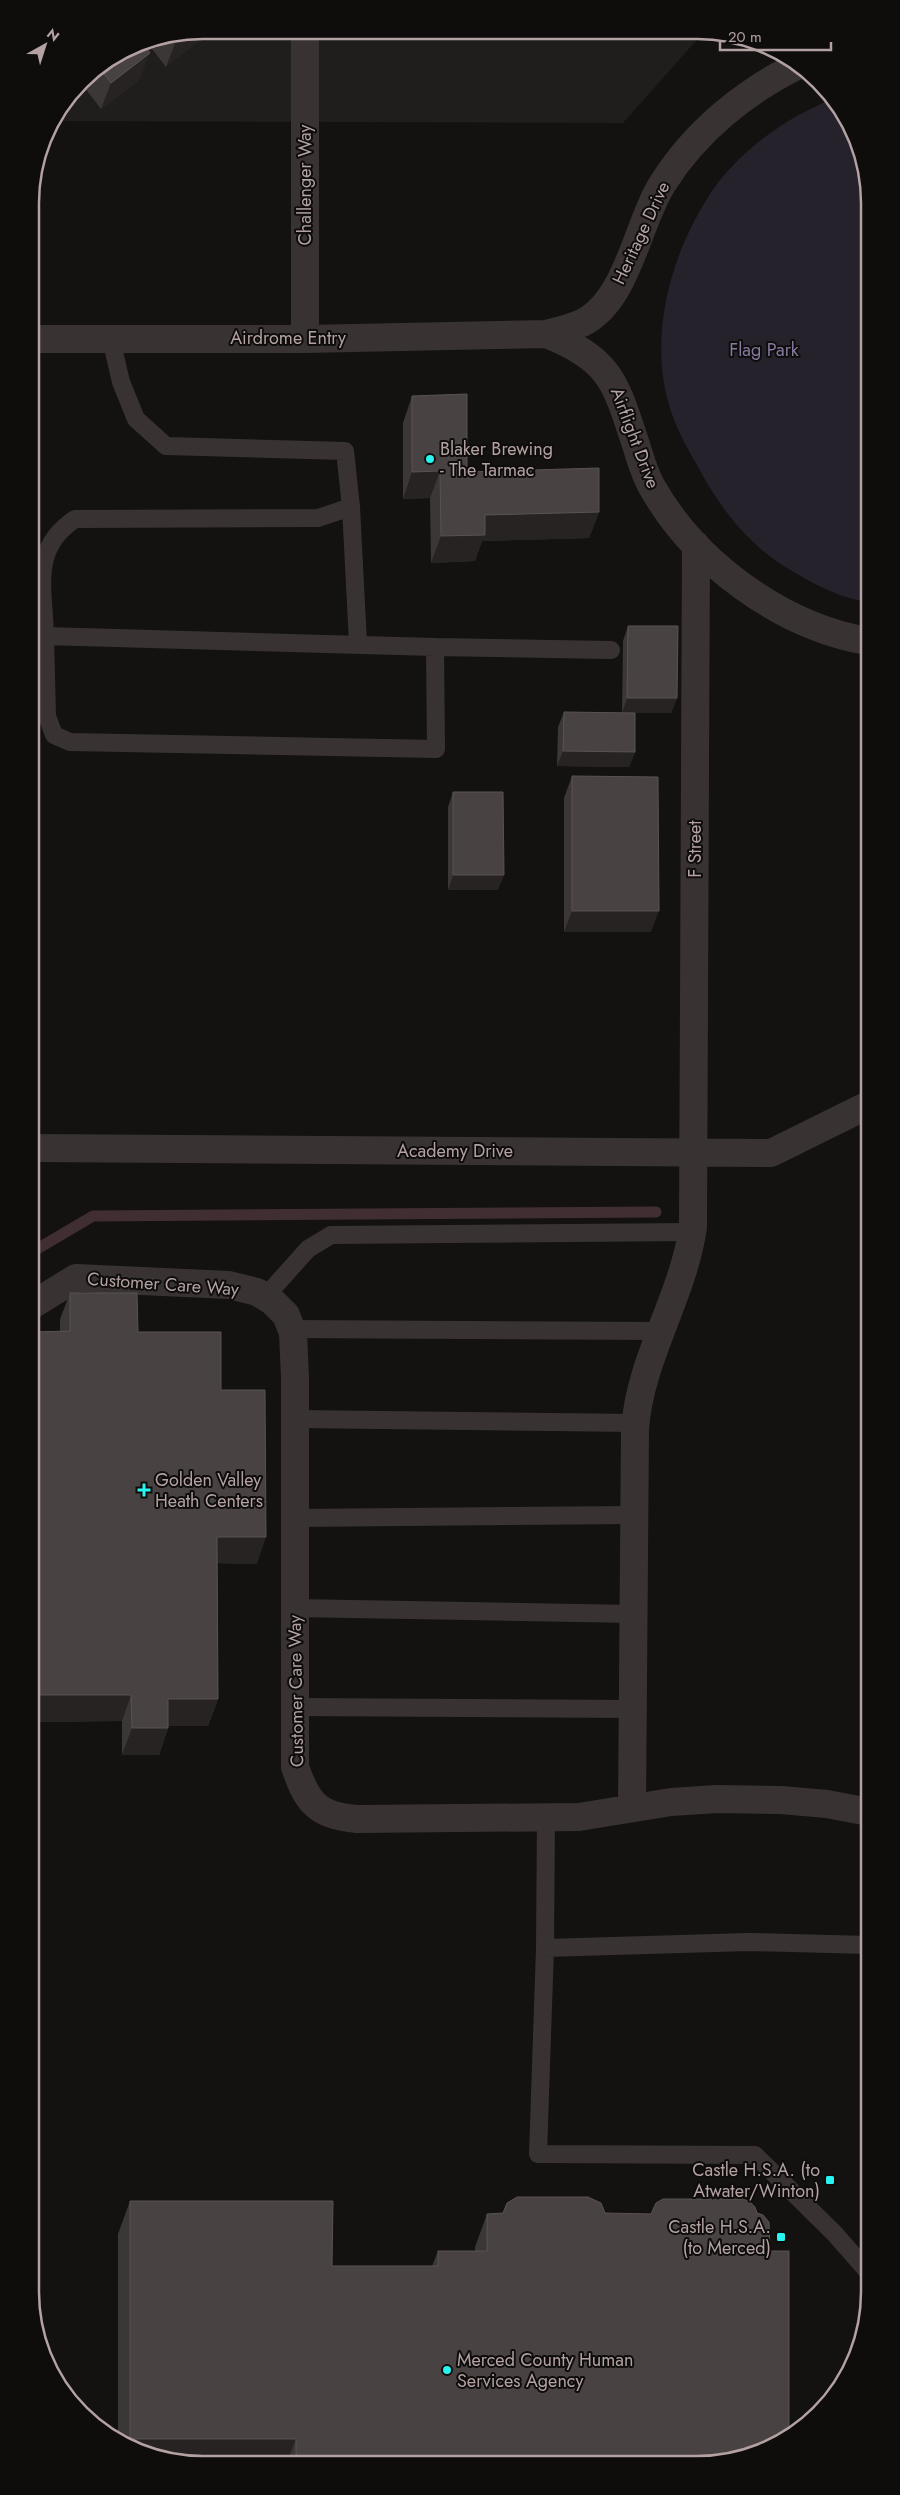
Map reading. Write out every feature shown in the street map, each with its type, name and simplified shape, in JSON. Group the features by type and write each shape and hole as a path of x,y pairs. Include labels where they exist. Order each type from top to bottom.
{"street":[{"name":"Challenger Way","path":"305,39 305,339"},
{"name":"Heritage Drive","path":"546,334 584,322 609,298 627,267 662,184 697,139 751,93 792,69"},
{"name":"Airdrome Entry","path":"39,339 305,339 546,334"},
{"name":"Airflight Drive","path":"546,334 582,351 610,376 618,391 651,486 666,509 696,545 738,583 776,607 812,626 861,639"},
{"name":"F Street","path":"632,1808 634,1515 638,1401 686,1263 692,1232 696,545"},
{"name":"Academy Drive","path":"39,1148 771,1153 861,1109"},
{"name":"Customer Care Way","path":"39,1301 76,1278 229,1285 265,1296 286,1315 292,1329 295,1419 295,1767 303,1791 315,1806 336,1818 357,1819 579,1817 671,1802 748,1798 827,1804 861,1810"}],"lane":[{"path":"111,339 121,382 136,419 166,446 345,451 351,507 358,643"},
{"path":"39,621 43,559 53,538 60,529 75,519 318,518 351,507"},
{"path":"39,636 611,650"},
{"path":"39,645 47,716 54,735 70,742 436,749 435,647"},
{"path":"265,1296 308,1249 331,1235 692,1232"},
{"path":"292,1329 661,1331"},
{"path":"295,1419 636,1423"},
{"path":"294,1518 634,1515"},
{"path":"294,1608 634,1614"},
{"path":"295,1707 633,1709"},
{"path":"546,1816 545,1948 538,2154 755,2155 835,2234 861,2264"},
{"path":"545,1948 749,1942 861,1945"}],"shaded area":[{"path":"698,39 623,123 61,121 73,103 103,73 130,56 150,47 182,40"}],"green space":[{"name":"Flag Park","path":"826,102 844,130 853,150 861,192 861,600 831,591 792,571 760,548 729,516 704,478 677,427 665,386 661,357 666,298 674,270 684,242 712,191 723,176 750,149 782,125"}],"building":[{"path":"147,48 150,53 111,83 103,73 121,61"},
{"path":"467,394 467,472 599,468 599,512 485,515 485,535 441,536 440,471 412,472 412,396"},
{"path":"628,626 678,626 677,698 627,698"},
{"path":"564,712 635,713 635,752 563,751"},
{"path":"572,776 658,777 659,911 572,911"},
{"path":"453,792 503,792 504,875 453,875"},
{"name":"Golden Valley Heath Centers","path":"70,1293 137,1293 138,1332 221,1332 221,1390 265,1390 266,1537 217,1537 218,1699 168,1699 168,1728 132,1728 131,1695 39,1695 39,1332 70,1331"},
{"name":"Merced County Human Services Agency","path":"517,2197 588,2197 601,2203 605,2213 651,2214 656,2203 663,2199 742,2199 749,2201 755,2207 757,2213 763,2215 769,2222 770,2251 789,2251 789,2427 750,2448 708,2456 296,2456 296,2439 130,2439 130,2201 333,2201 332,2266 438,2266 438,2251 487,2251 487,2214 503,2213 507,2203"}],"waterway":[{"path":"39,1248 93,1216 656,1212"}],"place":[{"name":"Blaker Brewing - The Tarmac","path":"430,459"},
{"name":"Golden Valley Heath Centers","path":"144,1490"},
{"name":"Castle H.S.A. (to Atwater/Winton)","path":"830,2180"},
{"name":"Castle H.S.A. (to Merced)","path":"781,2237"},
{"name":"Merced County Human Services Agency","path":"447,2370"}]}
